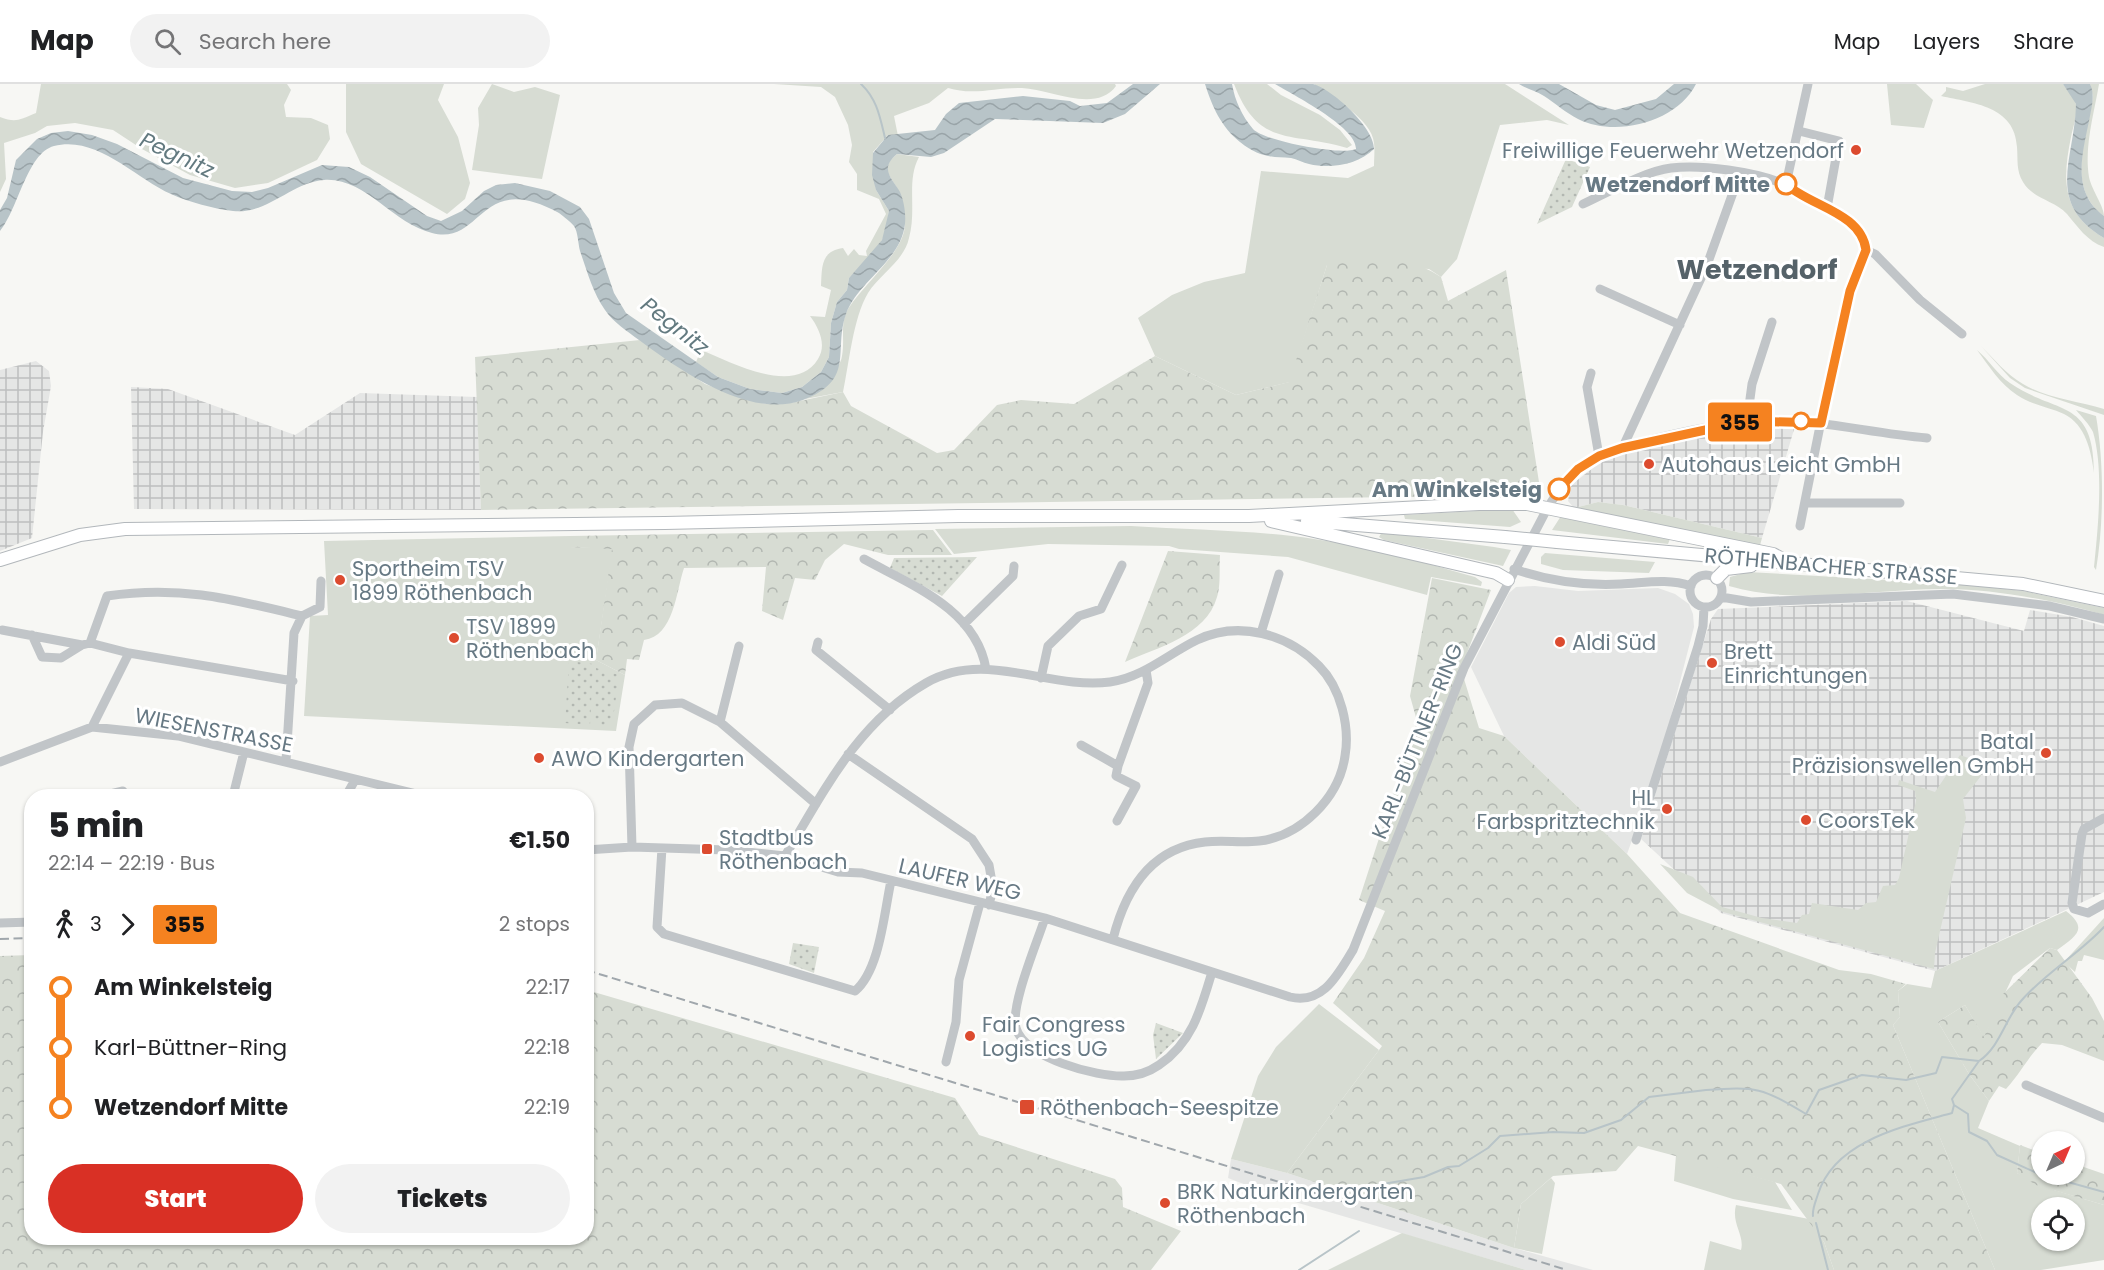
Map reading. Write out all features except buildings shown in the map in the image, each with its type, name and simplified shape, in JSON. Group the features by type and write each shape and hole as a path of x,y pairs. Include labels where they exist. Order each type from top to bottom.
{"main road":[{"path":"0,567 6,559 62,540 102,531 201,527 665,523 958,516 1249,516 1479,504 1548,507 1773,554 1790,563"},
{"path":"1249,516 1496,573 1511,574"},
{"name":"RÖTHENBACHER STRASSE","path":"1249,516 2024,584 2104,601"},
{"path":"1717,579 1726,569 1735,566 1781,568 1790,563"}],"street":[{"path":"1786,184 1808,84"},
{"path":"1799,131 1839,141 1827,208"},
{"path":"1583,204 1669,168 1698,167 1740,173 1786,184 1795,193 1827,208 1853,225 1861,235 1866,250 1850,291 1800,526"},
{"path":"1622,448 1707,265 1740,173"},
{"path":"1866,250 1875,254 1920,300 1962,334"},
{"path":"1600,289 1680,325"},
{"path":"1747,421 1752,384 1772,322"},
{"path":"1591,373 1587,387 1599,456"},
{"name":"KARL-BÜTTNER-RING","path":"1316,996 1334,980 1353,950 1464,668 1511,574 1548,507 1571,476 1599,456 1622,448 1747,421 1821,423 1874,433 1927,438"},
{"path":"1806,503 1900,503"},
{"path":"864,558 946,606 964,624 984,657 986,669"},
{"path":"1041,678 1048,646 1079,616 1101,609 1122,565"},
{"path":"964,624 1013,576 1014,566"},
{"path":"1261,633 1279,574"},
{"path":"1511,574 1577,583 1620,584 1658,580 1691,585"},
{"path":"1701,575 1717,579 1722,588 1721,597 1714,605 1704,607 1691,597 1691,585 1701,575"},
{"path":"286,761 293,681 294,633 302,616 320,607 321,581"},
{"path":"32,635 42,657 62,658 86,644 106,596 144,591 183,591 224,597 302,616"},
{"path":"1721,597 1751,602 1953,594 2050,606 2104,619"},
{"path":"1636,840 1704,626 1704,607"},
{"path":"2,630 293,681"},
{"path":"785,855 848,754 871,727 928,682 962,670 986,669 1080,684 1112,681 1146,670 1209,635 1235,631 1261,633 1281,639 1303,651 1323,670 1334,688 1343,712 1347,740 1338,781 1314,814 1278,837 1260,841 1205,842 1180,848 1150,865 1138,877 1125,899 1113,939"},
{"path":"818,642 816,650 890,710"},
{"path":"720,722 739,646"},
{"path":"92,726 129,653"},
{"path":"1117,821 1136,786 1116,776 1149,683 1146,670"},
{"path":"632,847 629,747 634,724 655,705 682,703 720,722 816,804"},
{"name":"WIESENSTRASSE","path":"0,762 92,726 178,736 394,789"},
{"path":"1081,745 1118,766"},
{"path":"235,789 244,752"},
{"path":"848,754 972,839 989,865 993,888 985,904 959,980 956,1022 946,1062"},
{"path":"350,789 355,780"},
{"path":"2104,818 2084,829 2082,834 2072,903 2074,909 2088,913 2104,904"},
{"name":"LAUFER WEG","path":"594,849 632,847 785,855 838,872 862,873 1045,918 1290,998 1300,1000 1316,996"},
{"path":"662,848 657,927 664,934 855,991 865,982 874,958 891,881"},
{"path":"1045,918 1017,1002 1014,1019 1019,1036 1024,1043 1045,1058 1107,1075 1123,1076 1157,1066 1188,1038 1201,1010 1212,972"},
{"path":"0,923 24,922"},
{"path":"2026,1085 2104,1118"}],"shaded area":[{"path":"36,361 49,371 51,386 43,432 32,538 0,551 0,370"},
{"path":"131,387 168,389 295,435 360,393 477,397 481,510 134,509"},
{"path":"1745,426 1795,426 1762,538 1623,505 1598,502 1574,508 1568,501 1571,485 1602,461 1633,450 1693,435"},
{"path":"1535,586 1578,591 1658,588 1675,594 1689,604 1693,614 1694,627 1657,771 1627,854 1504,736 1471,667 1509,593 1516,587"},
{"path":"1907,601 2024,631 2030,610 2072,617 2104,626 2104,892 1935,971 1721,913 1641,839 1711,619 1718,609"},
{"path":"1231,1159 1287,1173 1514,1248 1593,1270 1526,1270 1278,1197 1228,1178"}],"green space":[{"path":"41,84 287,84 291,90 284,105 286,117 311,118 328,125 330,139 317,160 268,183 235,188 190,175 113,130 75,123 47,126 35,133 4,143 6,179 0,192 0,117 18,120 36,113"},
{"path":"346,84 444,84 438,100 458,137 470,183 465,199 447,214 361,164 346,132"},
{"path":"492,84 514,92 535,87 560,95 542,179 472,170 479,125 478,108"},
{"path":"774,84 1115,84 1116,86 1107,94 1085,99 1022,88 967,91 948,88 929,103 894,116 898,136 888,135 873,152 876,190 889,211 887,230 877,250 849,278 847,290 837,302 831,323 829,357 821,372 802,387 782,393 750,389 718,377 696,362 701,350 762,373 779,376 794,375 808,370 818,359 822,348 819,331 810,316 825,317 831,290 821,286 824,261 830,252 843,248 848,256 854,249 859,255 867,256 866,251 886,214 879,199 857,190 857,174 849,162 852,145 848,125 835,97 821,87"},
{"path":"1234,84 1267,84 1281,95 1320,115 1340,130 1352,145 1347,148 1279,134 1266,128 1254,119"},
{"path":"1314,84 1505,84 1569,125 1547,120 1500,125 1457,259 1441,277 1429,269 1327,265 1290,382 1236,395 1155,356 1138,318 1172,295 1204,282 1245,273 1261,171 1348,178 1374,166 1374,143 1372,134 1366,125 1350,109"},
{"path":"1887,84 1916,84 1933,100 1924,128 1891,125"},
{"path":"1985,84 2063,84 2071,94 2075,101 2076,116 2066,168 2068,195 2080,218 2104,238 2104,247 2079,229 2062,209 2027,188 2019,174 2014,133 2009,123 2001,115 1979,104 1941,96 1946,91 1946,87 1963,91"},
{"path":"2090,84 2099,84 2090,130 2089,177 2104,216 2092,204 2085,191 2082,176 2084,144 2093,96"},
{"path":"897,154 919,157 913,176 911,227 906,246 902,254 873,286 863,303 855,328 843,392 805,399 816,391 837,368 842,356 847,311 890,257 903,235 905,224 902,204 897,188 887,170 891,160"},
{"path":"1566,159 1590,167 1572,207 1537,224"},
{"path":"1362,255 1403,260 1423,267 1441,277 1448,301 1506,270 1541,495 481,510 475,357 640,340 705,384 749,400 766,404 790,403 843,392 851,406 937,453 954,450 997,405 1021,400 1074,404 1155,356 1236,395 1289,382 1327,265"},
{"path":"1981,346 2023,384 2052,396 2104,409 2104,415 2025,388 2010,378"},
{"path":"1977,350 2010,383 2069,412 2080,420 2087,431 2092,449 2094,473 2086,439 2078,425 2064,414 2028,401 2011,391"},
{"path":"2076,410 2096,416 2099,434 2102,513 2096,570 2094,567 2099,481 2096,447 2093,432"},
{"path":"1598,502 1623,505 1762,538 1759,549 1574,508"},
{"path":"1512,509 1521,522 1510,527 1405,519 1404,515"},
{"path":"1561,516 1670,539 1668,544 1552,530"},
{"path":"1131,526 1246,532 1314,539 1415,560 1475,577 1482,582 1481,586 1431,577 1427,595 1288,557 1179,549 1169,546 1048,544 954,554 935,529"},
{"path":"933,530 952,555 888,555 844,544 825,560 815,580 795,578 783,620 762,611 766,567 684,568 668,622 654,637 644,640 639,660 627,659 625,675 596,660 612,549 569,547 570,536"},
{"path":"1382,532 1511,550 1503,566 1384,540 1379,537"},
{"name":"TSV 1899 Röthenbach","path":"570,536 570,547 613,548 596,660 625,675 616,731 304,716 310,616 328,615 324,541"},
{"path":"1168,551 1220,555 1217,597 1203,622 1192,631 1125,662"},
{"path":"1545,553 1655,562 1649,573 1563,570 1541,564 1541,557"},
{"path":"977,557 942,596 890,568 894,558"},
{"path":"1748,572 1960,584 2023,591 2104,608 2104,615 2045,600 1961,589 1808,596 1755,592 1729,586 1730,577"},
{"path":"1432,578 1491,590 1461,669 1479,728 1504,736 1627,854 1680,913 1839,970 1871,974 1906,984 1898,991 1900,1017 1893,1025 1995,1270 1834,1270 1824,1242 1781,1184 1638,1146 1616,1171 1553,1176 1521,1204 1514,1248 1287,1173 1382,1046 1333,1003 1364,958 1385,911 1359,900 1417,721 1410,696"},
{"path":"569,661 593,664 590,725 565,723"},
{"path":"596,668 619,675 612,726 593,725"},
{"path":"1960,755 1974,760 1981,776 1963,799 1966,818 1935,953 1934,969 1723,912 1687,893 1660,864 1693,877 1722,907 1762,918 1797,923 1802,915 1809,914 1812,903 1858,910 1866,903 1876,902 1883,886 1895,885 1899,878 1916,801 1915,791 1898,785 1899,780 1935,792"},
{"path":"2066,911 2077,923 2077,932 2070,941 2057,950 2050,948 2013,976 1984,1038 1965,1005 1938,1022 1969,1074 1989,1101 1978,1128 2020,1146 2017,1173 2031,1179 2031,1185 2043,1185 2077,1197 2031,1197 2031,1251 2085,1251 2085,1199 2104,1205 2104,1260 2041,1270 1995,1270 1893,1025 1900,1017 1898,991 1907,984 1931,988 1935,971"},
{"path":"2104,918 2104,960 2084,955 2082,961 2078,961 2075,972 2064,962"},
{"path":"793,943 819,947 814,973 789,964"},
{"path":"2050,948 2057,950 2092,998 2104,1021 2104,1061 2062,1045 2042,1043 2006,1089 1999,1086 1989,1101 1969,1074 1938,1022 1965,1005 1984,1037 2003,994"},
{"path":"24,955 24,1245 594,1245 594,992 955,1098 979,1135 1115,1179 1122,1188 1123,1207 1181,1231 1151,1270 0,1270 0,956"},
{"path":"1319,1004 1379,1050 1287,1173 1231,1159 1258,1076 1276,1047"},
{"path":"1156,1023 1183,1033 1156,1059 1153,1035"},
{"path":"2020,1145 2031,1149 2031,1182 2017,1173"},
{"path":"1676,1155 1775,1182 1792,1210 1733,1199 1674,1181"},
{"path":"2085,1167 2104,1174 2104,1205 2085,1199 2085,1197 2077,1197 2036,1185 2085,1185"},
{"path":"1551,1178 1555,1183 1542,1254 1514,1248 1521,1204"},
{"path":"1736,1205 1809,1219 1824,1242 1834,1270 1704,1270 1710,1241 1741,1250 1741,1239 1735,1218"},
{"path":"1402,1233 1526,1270 1328,1270"}],"water":[{"path":"1133,84 1160,84 1125,114 1103,123 995,119 944,153 931,157 897,154 888,169 904,203 905,224 902,237 888,260 852,302 846,314 840,363 830,383 820,392 803,400 782,404 760,403 738,398 716,389 674,365 621,326 609,315 597,296 580,251 574,226 559,213 533,202 513,199 497,203 462,229 449,234 432,233 418,228 366,193 339,181 312,182 257,208 233,211 202,205 178,197 157,187 100,152 70,144 54,146 37,159 0,231 0,210 7,198 16,160 37,139 51,133 68,131 92,135 117,144 183,178 232,191 252,192 268,188 322,165 349,167 370,177 427,216 441,221 462,211 484,191 496,185 515,183 550,191 580,207 589,219 614,293 626,313 718,377 750,389 782,393 802,387 821,372 829,357 831,323 837,302 847,290 849,278 882,240 889,211 876,190 872,175 873,153 888,135 935,130 946,114 959,103 1023,96 1070,101 1080,106 1107,103"},
{"path":"1205,84 1232,84 1242,114 1253,129 1260,134 1320,149 1348,151 1356,149 1354,140 1336,122 1275,84 1313,84 1321,87 1351,110 1368,131 1374,149 1360,159 1335,166 1317,165 1259,153 1240,142 1222,123"},
{"path":"1519,84 1559,84 1596,105 1615,110 1656,99 1674,84 1696,84 1675,108 1660,117 1644,123 1610,127 1593,125 1578,119 1544,96"},
{"path":"2063,84 2090,84 2092,88 2092,104 2082,157 2083,183 2086,195 2093,206 2104,216 2104,238 2086,224 2074,210 2069,194 2067,178 2076,104"}],"waterway":[{"path":"861,84 874,102 885,138"},
{"path":"1706,1090 1737,1088 1759,1091 1806,1114 1819,1090 1862,1075 1906,1080 1936,1073 1942,1057 1979,1061 1992,1048 2015,1008 2030,991 2104,927"},
{"path":"1979,1061 1952,1099 1954,1105 1968,1114 1969,1132 1987,1141 1997,1155 2039,1174 2104,1192"},
{"path":"1370,1193 1377,1185 1424,1177 1448,1167 1459,1166 1488,1148 1500,1136 1553,1132 1584,1133 1621,1120 1649,1097 1706,1090"},
{"path":"1813,1216 1818,1194 1827,1176 1840,1160 1855,1148 1893,1130 1952,1113 1954,1105"},
{"path":"1816,1223 1828,1270"},
{"path":"1299,1270 1359,1231"}],"railway":[{"path":"0,939 24,938"},
{"path":"594,972 1567,1270"}],"bus line":[{"name":"355","path":"1559,489 1578,469 1599,456 1622,448 1704,428 1747,421 1821,423 1850,291 1866,250 1861,235 1853,225 1827,208 1795,193 1786,184"}],"place":[{"name":"Freiwillige Feuerwehr Wetzendorf","path":"1856,150"},
{"name":"Wetzendorf Mitte","path":"1786,184"},
{"name":"Autohaus Leicht GmbH","path":"1649,464"},
{"name":"Am Winkelsteig","path":"1559,489"},
{"name":"Sportheim TSV 1899 Röthenbach","path":"340,580"},
{"name":"TSV 1899 Röthenbach","path":"454,638"},
{"name":"Aldi Süd","path":"1560,642"},
{"name":"Brett Einrichtungen","path":"1712,663"},
{"name":"Batal Präzisionswellen GmbH","path":"2046,753"},
{"name":"AWO Kindergarten","path":"539,758"},
{"name":"HL Farbspritztechnik","path":"1667,809"},
{"name":"CoorsTek","path":"1806,820"},
{"name":"Stadtbus Röthenbach","path":"707,849"},
{"name":"Fair Congress Logistics UG","path":"970,1036"},
{"name":"Röthenbach-Seespitze","path":"1027,1107"},
{"name":"BRK Naturkindergarten Röthenbach","path":"1165,1203"}],"district":[{"name":"Wetzendorf","path":"1757,269"}],"water label":[{"name":"Pegnitz","path":"177,155"},
{"name":"Pegnitz","path":"675,326"}]}
